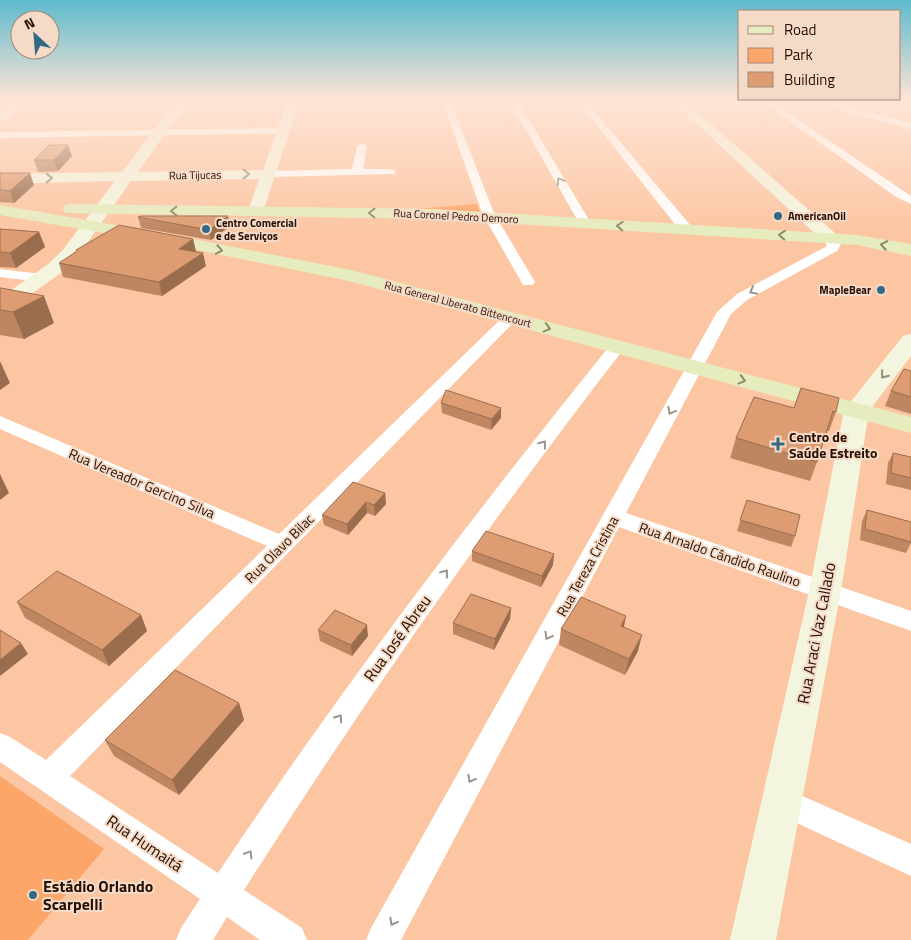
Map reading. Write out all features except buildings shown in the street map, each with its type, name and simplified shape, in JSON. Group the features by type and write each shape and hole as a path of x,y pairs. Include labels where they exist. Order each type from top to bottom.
{"main road":[{"name":"Rua Coronel Pedro Demoro","path":"0,206 103,210 409,213 686,230 827,234 911,250"},
{"name":"Rua General Liberato Bittencourt","path":"0,210 173,240 334,272 911,425"}],"street":[{"path":"0,307 41,278 69,255 151,144"},
{"path":"256,211 279,144"},
{"path":"463,144 491,217 528,282"},
{"path":"539,144 585,223"},
{"path":"616,144 686,230"},
{"path":"726,144 827,234"},
{"path":"827,144 911,200"},
{"path":"358,172 362,146"},
{"name":"Rua Tijucas","path":"0,179 390,172"},
{"name":"Rua Tereza Cristina","path":"383,940 725,312 732,304 832,248 834,244 827,234"},
{"path":"0,274 41,278"},
{"name":"Rua Olavo Bilac","path":"48,778 510,318"},
{"name":"Rua Araci Vaz Callado","path":"753,940 825,591 857,410 911,342"},
{"name":"Rua José Abreu","path":"193,940 356,694 472,537 617,347"},
{"name":"Rua Vereador Gercino Silva","path":"0,422 283,544"},
{"name":"Rua Arnaldo Cândido Raulino","path":"614,517 911,621"},
{"name":"Rua Humaitá","path":"0,746 290,940"},
{"path":"782,801 911,860"}],"green space":[{"path":"477,204 480,214 415,210 416,209"},
{"name":"Estádio Orlando Scarpelli","path":"0,776 104,849 28,940 0,940"}],"place":[{"name":"AmericanOil","path":"778,216"},
{"name":"Centro Comercial e de Serviços","path":"206,229"},
{"name":"MapleBear","path":"881,290"},
{"name":"Centro de Saúde Estreito","path":"778,444"},
{"name":"Estádio Orlando Scarpelli","path":"33,895"}]}
